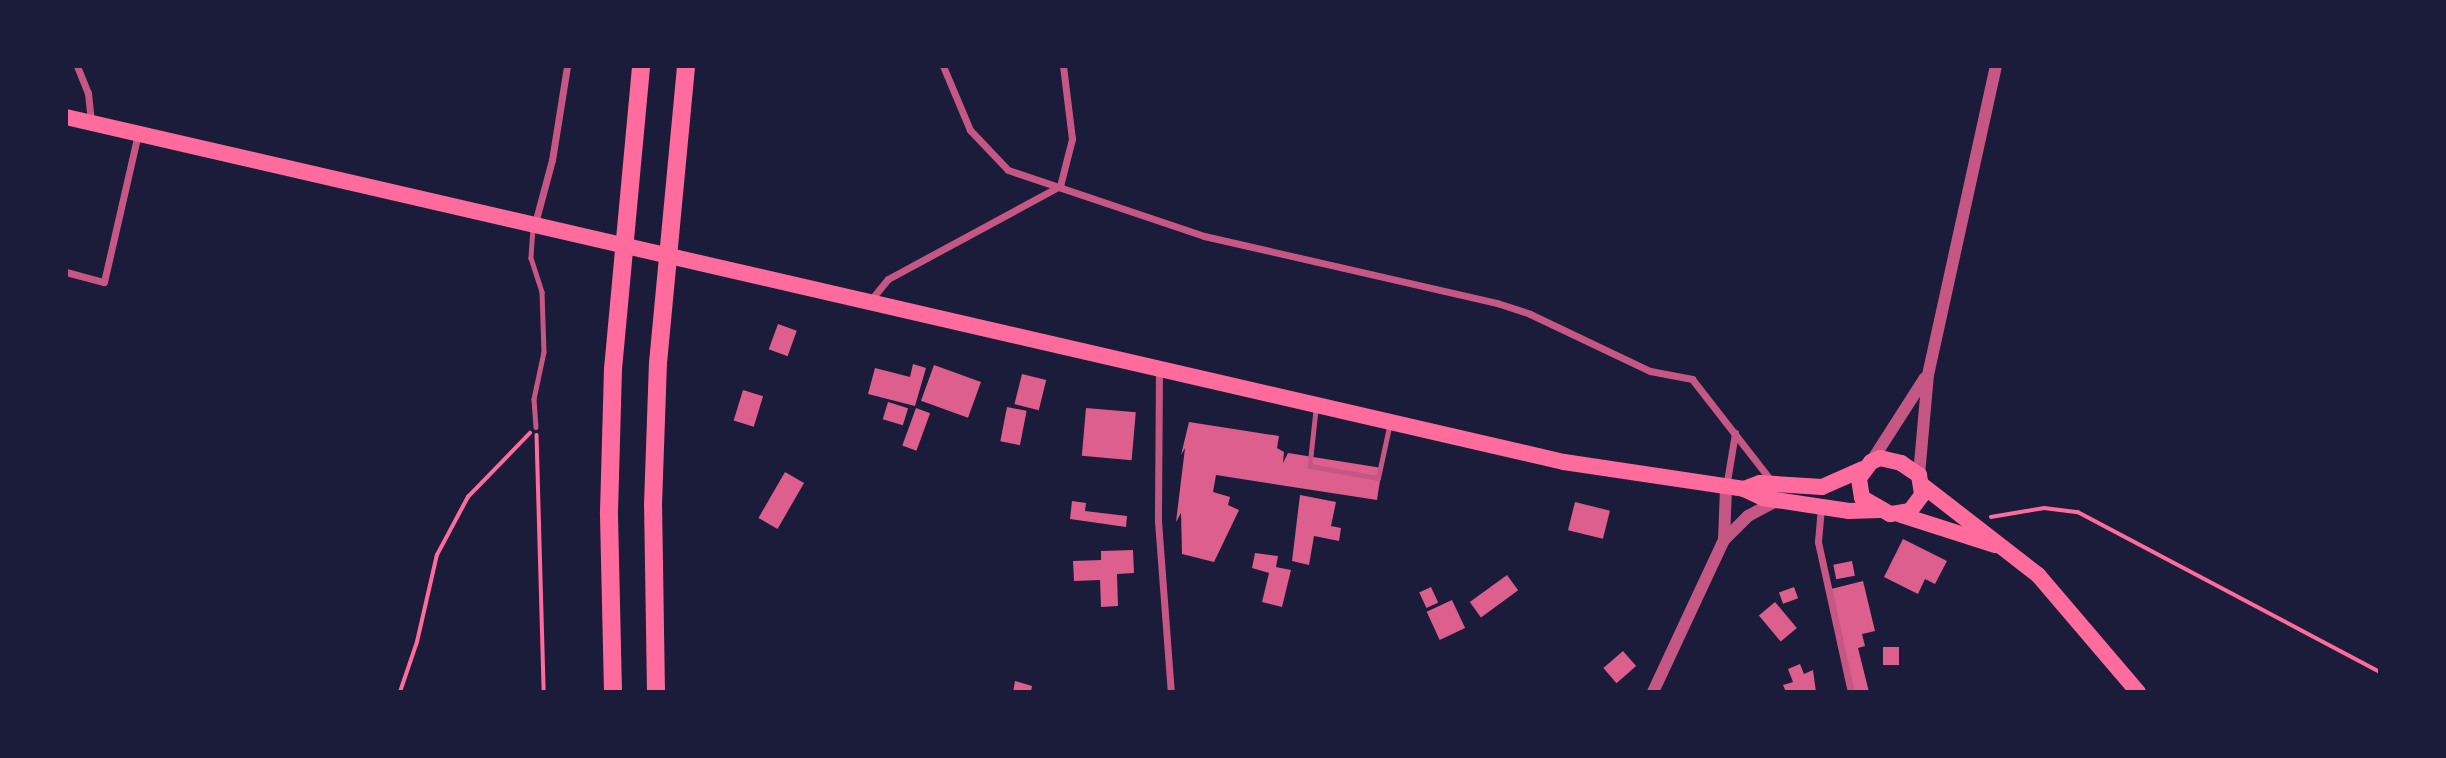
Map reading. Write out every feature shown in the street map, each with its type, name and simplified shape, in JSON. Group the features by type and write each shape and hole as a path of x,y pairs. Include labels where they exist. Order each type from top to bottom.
{"highway":[{"path":"613,691 610,512 613,369 641,66"},
{"path":"656,691 653,505 658,363 686,66"}],"main road":[{"path":"66,117 1159,370 1317,402 1564,462 1744,489 1779,500 1821,507 1880,510 2007,550"},
{"path":"1744,489 1773,484 1822,487 1867,465 1891,458 1972,520 2067,605 2138,691"},
{"path":"1867,465 1859,478 1863,498 1880,510"},
{"path":"1901,515 1918,504 1920,480"}],"street":[{"path":"77,66 88,93 92,122"},
{"path":"534,227 552,159 567,66"},
{"path":"943,66 970,130 990,156 1008,170 1204,236 1530,314 1650,371 1692,379 1773,484"},
{"path":"870,302 887,279 1060,186 1072,139 1063,66"},
{"path":"1920,480 1928,375 1996,66"},
{"path":"66,272 104,282 138,133"},
{"path":"1159,370 1158,521 1171,691"},
{"path":"1867,465 1928,375"},
{"path":"1724,540 1726,487 1735,433"},
{"path":"1653,691 1724,540 1748,516 1779,500"},
{"path":"1821,507 1818,542 1851,691"}],"lane":[{"path":"534,227 531,258 542,292 544,352 534,399 536,427"},
{"path":"1317,402 1310,466 1378,478 1391,421"}],"path":[{"path":"400,691 417,642 437,555 468,497 536,427"},
{"path":"536,427 544,691"},
{"path":"1972,520 2044,508 2078,512 2379,672"}],"building":[{"path":"778,324 797,331 788,356 769,349"},
{"path":"913,364 926,368 915,406 868,394 875,368 910,377"},
{"path":"934,365 981,382 968,418 921,401"},
{"path":"1022,374 1046,380 1039,410 1015,404"},
{"path":"743,390 763,396 754,427 734,421"},
{"path":"888,402 908,408 903,425 883,419"},
{"path":"1007,407 1027,411 1020,445 1000,441"},
{"path":"916,408 930,413 916,451 902,446"},
{"path":"1086,408 1136,412 1132,460 1082,456"},
{"path":"1189,422 1279,436 1277,448 1284,452 1283,463 1288,453 1382,468 1377,500 1216,475 1213,492 1230,497 1228,505 1239,510 1214,562 1182,554 1181,513 1176,522 1185,448 1181,455"},
{"path":"785,472 804,483 778,529 758,518"},
{"path":"1300,495 1336,502 1331,526 1341,528 1339,541 1314,536 1309,565 1292,561"},
{"path":"1072,501 1086,503 1085,511 1127,516 1126,527 1070,519"},
{"path":"1575,502 1610,511 1603,539 1568,530"},
{"path":"1903,539 1947,561 1935,584 1925,579 1918,594 1884,577"},
{"path":"1133,550 1134,573 1117,574 1118,606 1101,607 1100,580 1074,581 1073,561 1101,560 1101,551"},
{"path":"1255,553 1278,556 1276,567 1291,570 1282,607 1262,602 1269,573 1252,568"},
{"path":"1852,561 1855,576 1836,579 1833,565"},
{"path":"1507,575 1518,590 1481,617 1470,602"},
{"path":"1863,581 1875,631 1862,634 1865,646 1858,648 1869,692 1853,692 1827,590"},
{"path":"1431,587 1438,602 1426,608 1419,592"},
{"path":"1794,587 1798,598 1783,604 1779,592"},
{"path":"1452,600 1465,628 1440,640 1427,612"},
{"path":"1775,602 1797,628 1781,642 1759,615"},
{"path":"1883,647 1899,647 1899,665 1883,665"},
{"path":"1623,651 1636,666 1616,683 1603,668"},
{"path":"1800,664 1804,674 1813,670 1816,692 1786,692 1783,685 1793,682 1788,669"},
{"path":"1015,681 1032,686 1031,692 1013,692"}]}
